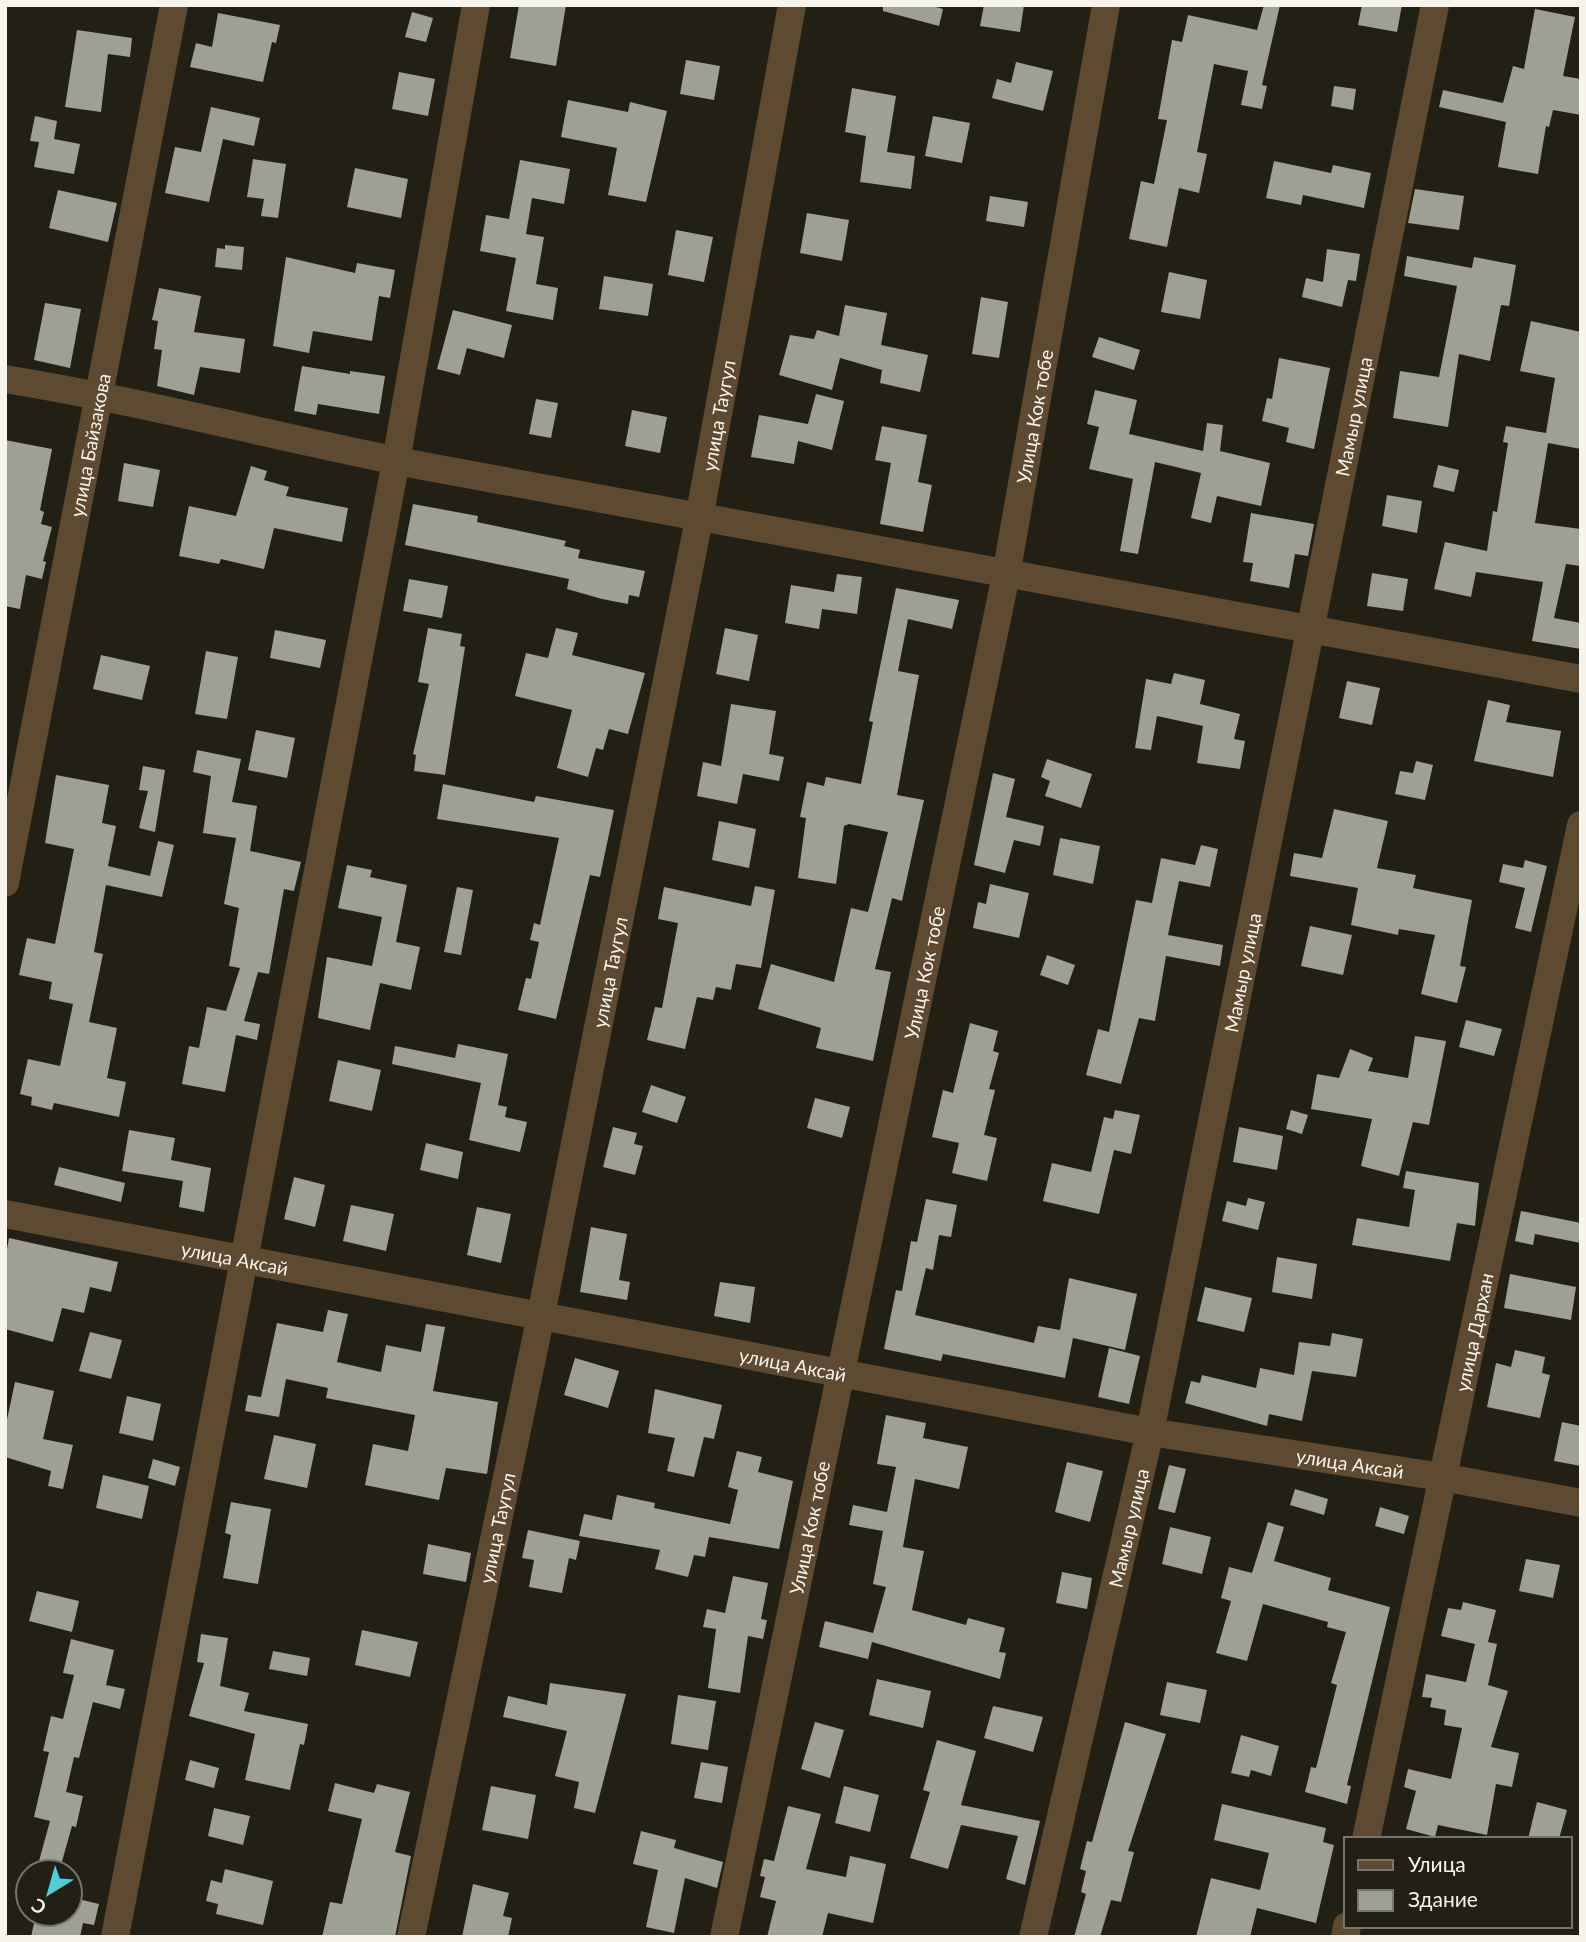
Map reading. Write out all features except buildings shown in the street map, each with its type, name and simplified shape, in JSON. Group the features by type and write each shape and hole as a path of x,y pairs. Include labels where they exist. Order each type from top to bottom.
{"street":[{"name":"улица Байзакова","path":"5,883 174,5"},
{"path":"115,1937 396,461 476,5"},
{"name":"улица Таугул","path":"411,1937 541,1315 699,519 792,5"},
{"name":"Улица Кок тобе","path":"724,1937 1006,575 1106,5"},
{"name":"Мамыр улица","path":"1033,1937 1150,1432 1435,5"},
{"path":"5,379 101,395 396,461 699,519 1581,679"},
{"name":"улица Дархан","path":"1366,1837 1581,825"},
{"name":"улица Аксай","path":"5,1214 841,1371 1150,1432 1442,1477 1581,1503"}]}
